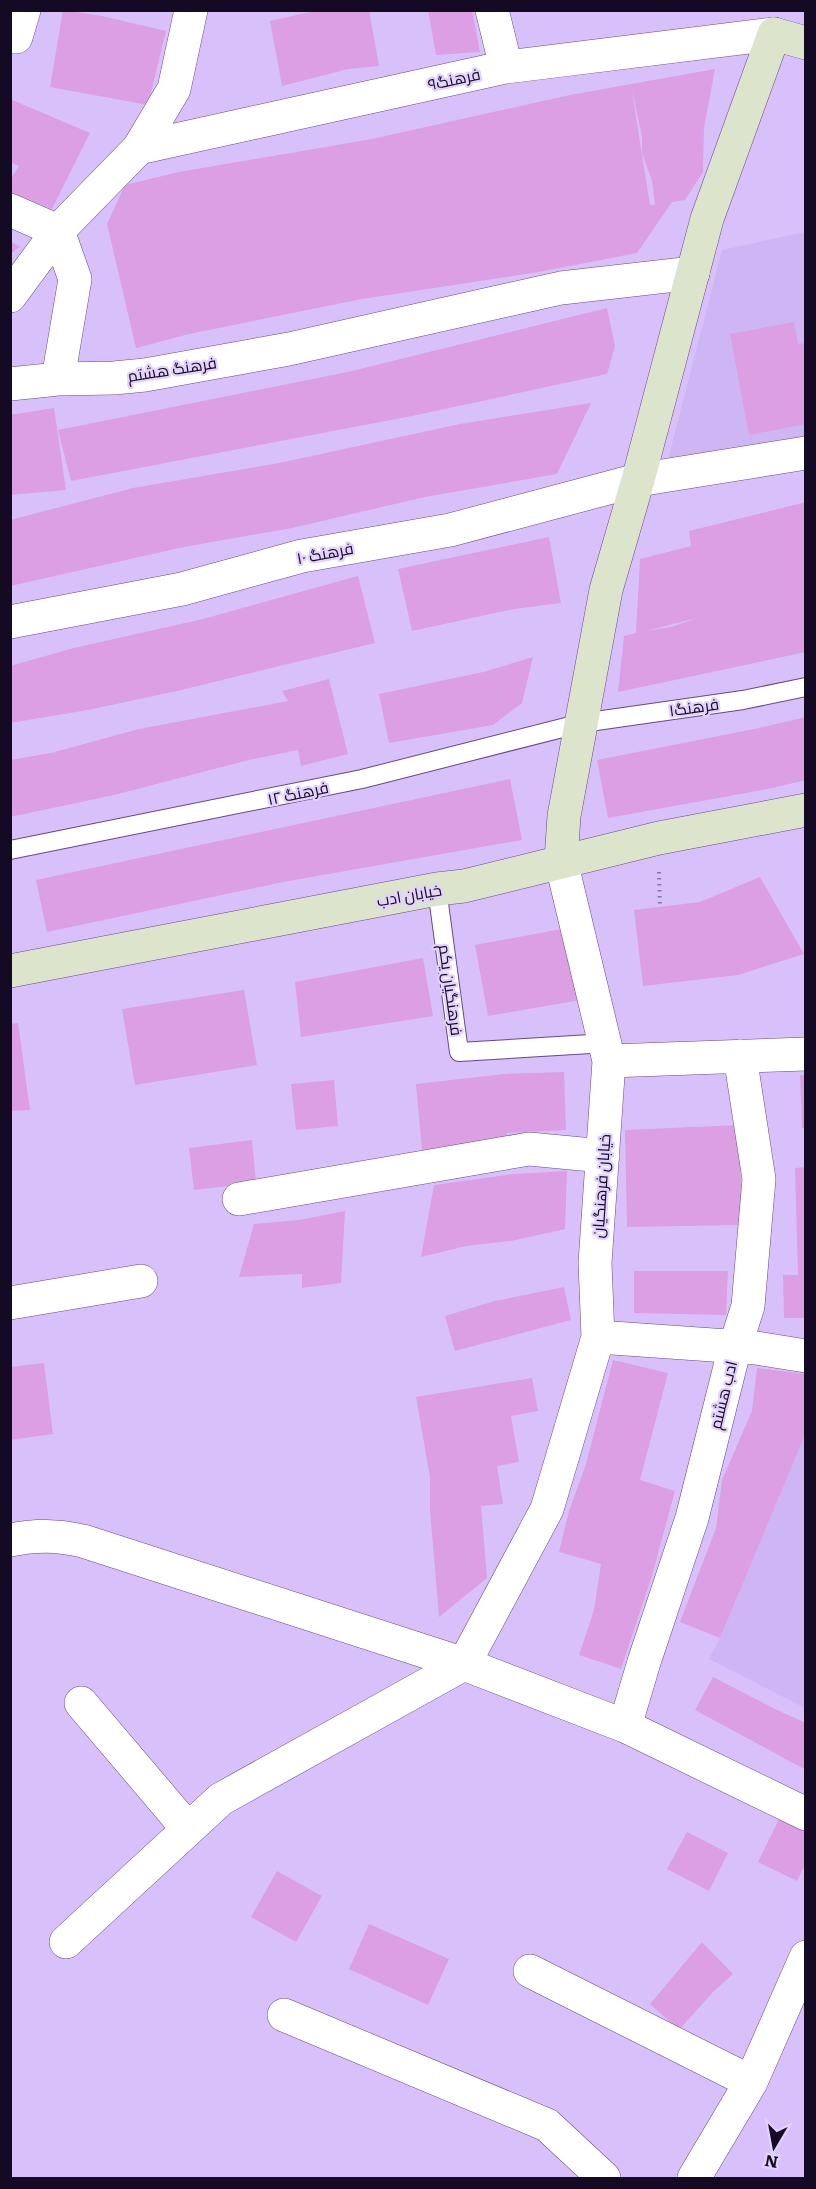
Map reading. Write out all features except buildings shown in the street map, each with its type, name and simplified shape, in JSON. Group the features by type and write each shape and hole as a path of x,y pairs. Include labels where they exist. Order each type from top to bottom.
{"street":[{"path":"10,37 16,38 24,10"},
{"path":"10,296 58,231 139,148 174,89 191,10"},
{"path":"492,10 506,67"},
{"path":"561,861 564,816 606,590 638,480 707,219 769,22 806,43"},
{"name":"فرهنگ۹","path":"139,148 506,67 769,22"},
{"path":"10,210 58,231 75,279 58,379 10,384"},
{"name":"فرهنگ هشتم","path":"58,379 145,375 289,349 561,288 693,273"},
{"name":"فرهنگ ۱۰","path":"10,622 182,589 302,556 450,530 638,480 806,453"},
{"name":"خیابان ادب","path":"10,972 437,889 464,886 659,838 806,810"},
{"name":"خیابان فرهنگیان","path":"464,1664 547,1509 598,1337 595,1263 608,1052 561,861"},
{"path":"608,1052 740,1056 806,1054"},
{"name":"ادب هشتم","path":"625,1726 692,1518 735,1347 748,1306 759,1179 740,1056"},
{"path":"239,1199 529,1149 603,1156"},
{"path":"10,1303 141,1281"},
{"path":"598,1337 735,1347 806,1356"},
{"path":"12,1542 29,1536 60,1536 83,1541 464,1664 625,1726 806,1814"},
{"path":"66,1942 221,1799 464,1664"},
{"path":"81,1703 188,1829"},
{"path":"694,2178 750,2082 806,1957"},
{"path":"530,1971 750,2082"},
{"path":"284,2015 547,2125 604,2178"}],"lane":[{"name":"فرهنگ۱","path":"582,723 743,700 806,687"},
{"name":"فرهنگ ۱۲","path":"10,850 362,779 582,723"},
{"name":"فرهنگیان یکم","path":"437,889 459,1052 608,1052"}],"shaded area":[{"path":"805,232 805,436 667,463 722,250"},
{"path":"805,1432 805,1708 709,1659 720,1638"}]}
